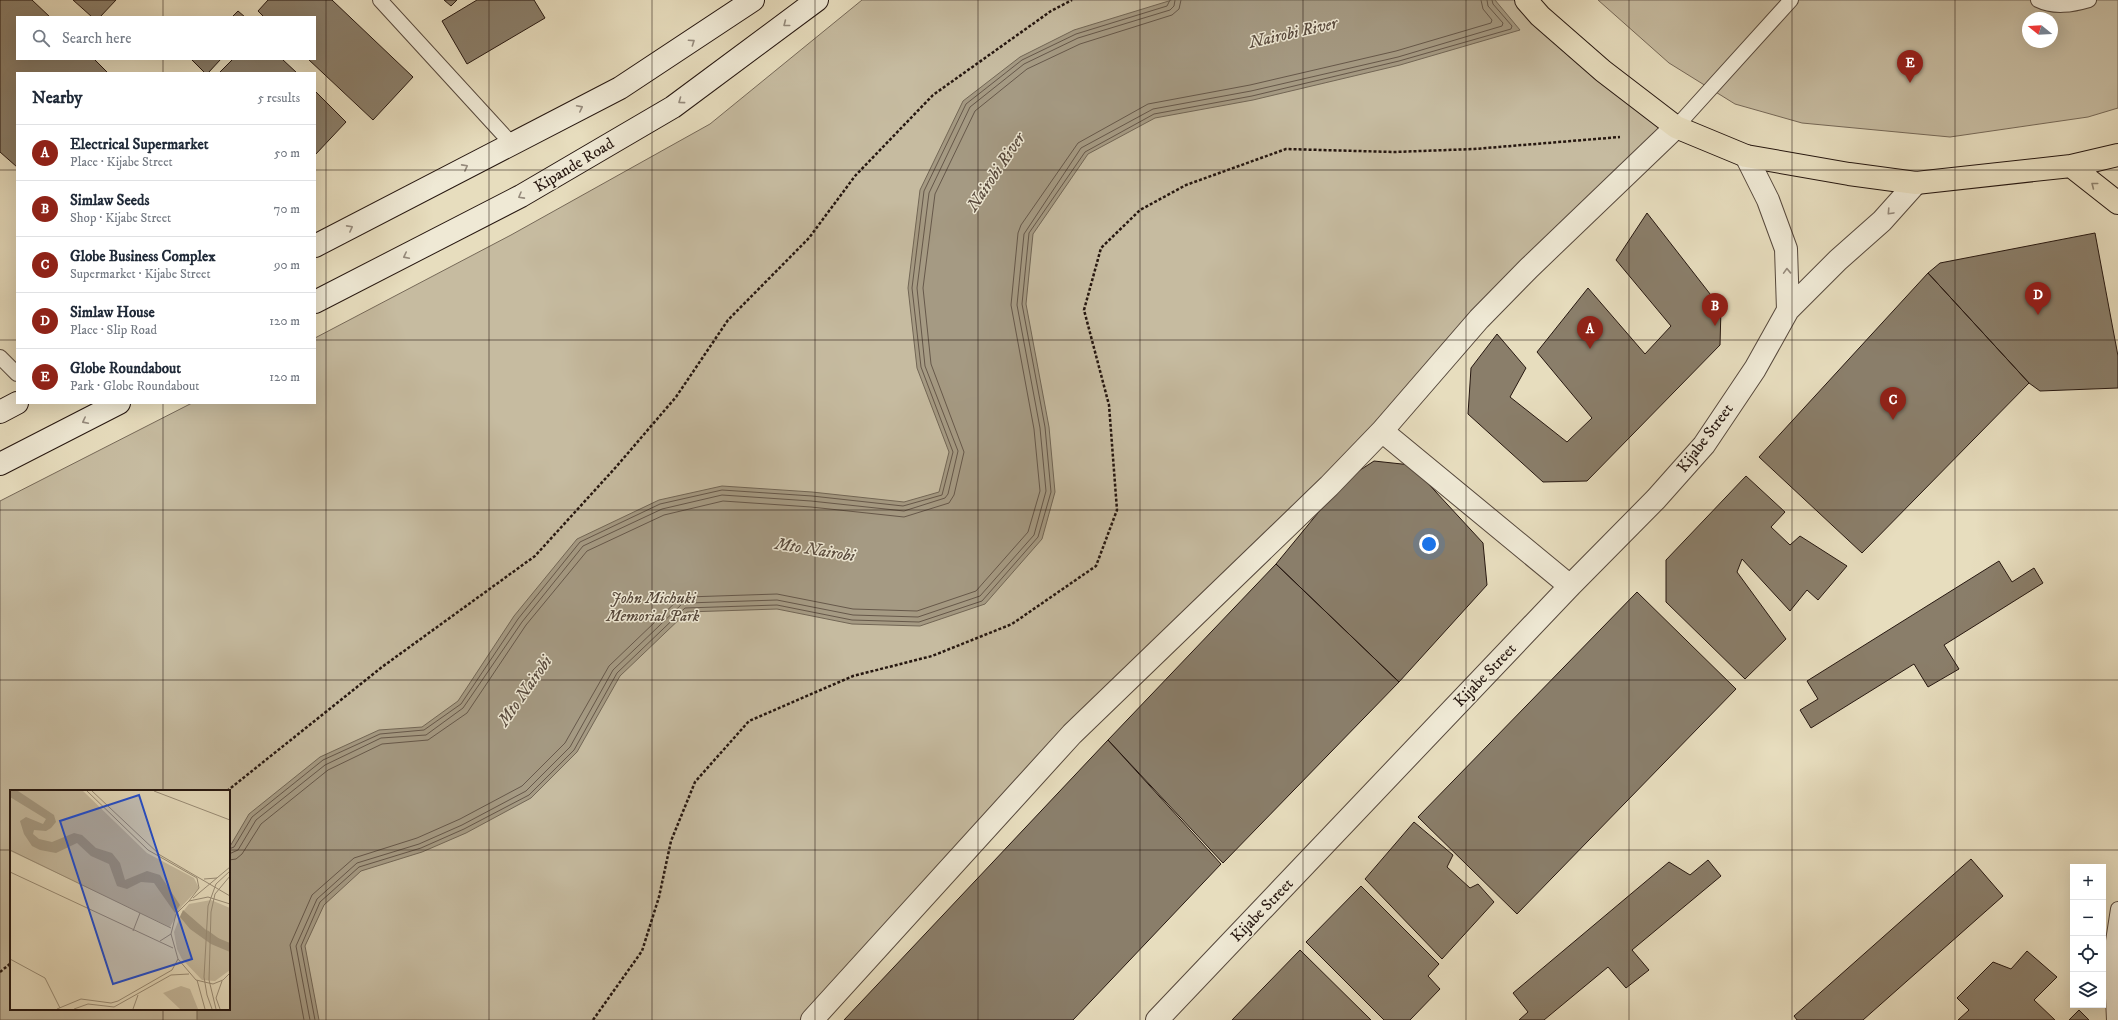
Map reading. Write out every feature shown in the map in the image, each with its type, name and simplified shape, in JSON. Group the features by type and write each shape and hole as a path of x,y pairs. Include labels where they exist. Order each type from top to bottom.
{"highway":[{"path":"1526,0 1540,16 1603,71 1676,126 1746,156 1849,174 1916,183 2071,166 2118,155"},
{"path":"2071,166 2118,203"}],"street":[{"path":"316,245 511,143 620,88 753,0"},
{"name":"Kipande Road","path":"316,301 521,196 673,107 817,0"},
{"path":"812,1020 1072,734 1329,486 1382,431 1498,299 1676,126"},
{"path":"1746,156 1768,200 1786,249 1788,310"},
{"name":"Kijabe Street","path":"1157,1020 1570,586 1656,499 1704,445 1755,369 1788,310 1838,260 1882,220 1916,183"},
{"path":"0,412 16,404"},
{"path":"0,464 118,404"},
{"path":"1382,431 1570,586"}],"lane":[{"path":"380,0 511,143"},
{"path":"1676,126 1791,0"},
{"path":"2038,0 2046,4 2073,5 2089,0"},
{"path":"0,357 16,373"},
{"path":"2114,1020 2111,954 2118,909"}],"path":[{"path":"228,790 382,667 535,556 616,467 676,397 728,320 809,238 860,170 933,94 1051,11 1072,0"},
{"path":"593,1020 642,952 660,897 672,841 695,782 749,721 854,676 932,656 1012,624 1096,566 1117,510 1109,405 1084,310 1100,248 1140,210 1186,185 1286,149 1394,152 1474,150 1621,137"},
{"path":"0,972 10,965"}],"green space":[{"name":"John Michuki Memorial Park","path":"862,0 1528,0 1668,134 1072,734 810,1020 0,1020 0,501 190,404 316,404 316,337 511,235 710,124"},
{"path":"1598,0 2118,0 2118,108 2088,117 1950,137 1802,123 1735,104 1669,63"}],"water":[{"path":"1172,0 1495,0 1520,30 1400,65 1253,100 1155,118 1088,154 1033,234 1026,304 1049,427 1055,492 1042,539 985,604 920,626 852,624 777,609 687,612 620,676 577,752 531,798 466,833 422,852 361,871 324,905 305,946 319,1020 197,1020 197,1010 230,1010 230,846 249,814 320,757 379,730 422,727 458,701 514,616 577,539 659,500 722,486 812,492 904,502 939,492 949,452 917,368 908,288 920,190 963,101 1020,57 1074,30"}],"building":[{"path":"0,0 32,0 49,16 16,16 16,60 95,60 107,72 16,72 16,166 0,152"},
{"path":"73,0 116,0 101,16 91,16"},
{"path":"268,0 332,0 413,77 373,120 309,60 316,60 316,16 263,16 258,11"},
{"path":"444,0 457,0 451,6"},
{"path":"477,0 534,0 545,18 467,64 442,21"},
{"path":"238,11 244,16 233,16"},
{"path":"192,60 220,60 209,72 204,72"},
{"path":"232,60 283,60 296,72 220,72"},
{"path":"316,92 346,122 316,154"},
{"path":"1647,213 1721,308 1720,345 1587,481 1543,482 1468,414 1471,368 1497,334 1526,368 1510,397 1567,442 1592,418 1537,352 1588,288 1645,354 1671,326 1616,260"},
{"path":"2095,233 2118,356 2118,388 2040,391 2029,383 1928,273 1940,263"},
{"path":"1928,273 2029,383 1862,553 1759,457"},
{"path":"1374,461 1411,465 1483,543 1487,585 1399,682 1276,564 1345,480"},
{"path":"1746,476 1785,512 1771,527 1790,545 1800,536 1847,566 1818,600 1807,590 1790,611 1742,559 1737,572 1786,639 1745,679 1666,602 1666,560"},
{"path":"1999,561 2012,582 2034,568 2043,583 1944,645 1959,669 1928,687 1914,664 1811,728 1800,710 1818,699 1807,681"},
{"path":"1276,564 1399,682 1223,863 1108,740"},
{"path":"1637,592 1736,689 1517,914 1418,817"},
{"path":"1108,740 1221,864 1073,1020 844,1020"},
{"path":"1414,822 1453,855 1447,867 1470,888 1478,884 1494,902 1442,959 1365,879"},
{"path":"1971,859 2003,896 1863,1020 1797,1020 1794,1016"},
{"path":"1708,860 1721,876 1632,950 1649,970 1626,988 1608,967 1544,1020 1519,1020 1528,1012 1513,993 1669,862 1690,875"},
{"path":"1361,886 1439,964 1428,976 1440,989 1410,1020 1384,1020 1306,942"},
{"path":"1300,950 1371,1020 1232,1020"},
{"path":"2027,951 2057,977 2034,1000 2055,1020 1958,1020 1969,1010 1957,998 1993,962 2011,969"},
{"path":"2079,1010 2089,1020 2069,1020"}],"place":[{"name":"Globe Roundabout","path":"1910,83"},
{"name":"Simlaw House","path":"2038,315"},
{"name":"Simlaw Seeds","path":"1715,326"},
{"name":"Electrical Supermarket","path":"1590,349"},
{"name":"Globe Business Complex","path":"1893,420"}],"water label":[{"name":"Nairobi River","path":"1293,33"},
{"name":"Nairobi River","path":"996,172"},
{"name":"Mto Nairobi","path":"815,550"},
{"name":"Mto Nairobi","path":"525,691"}]}
